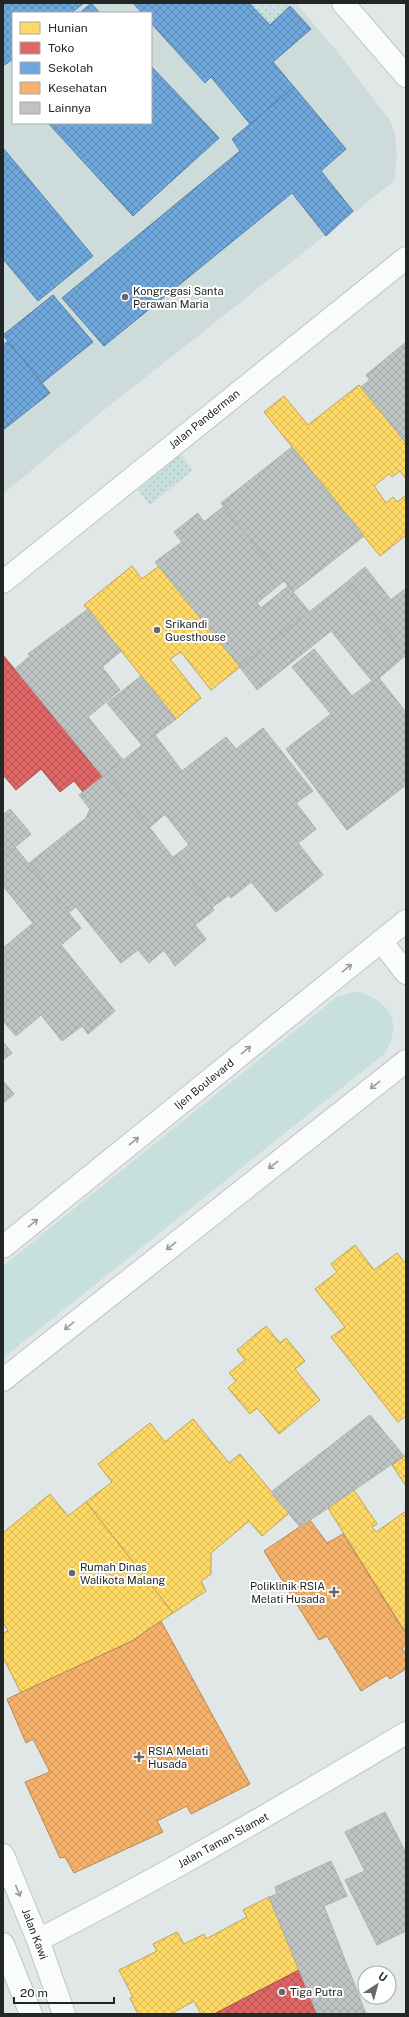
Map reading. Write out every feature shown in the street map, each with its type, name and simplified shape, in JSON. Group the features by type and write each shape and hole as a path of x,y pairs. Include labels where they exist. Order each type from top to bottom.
{"main road":[{"path":"343,3 406,76"},
{"name":"Jalan Panderman","path":"3,582 406,258"},
{"name":"Ijen Boulevard","path":"3,1247 406,921"},
{"path":"380,941 406,973"},
{"path":"3,1380 406,1061"},
{"name":"Jalan Taman Slamet","path":"38,1940 100,1909 290,1803 406,1733"},
{"name":"Jalan Kawi","path":"3,1855 38,1940 64,2014"},
{"path":"3,1944 31,2014"}],"shaded area":[{"name":"Kongregasi Santa Perawan Maria","path":"3,3 296,3 340,55 389,119 395,134 397,156 394,181 99,414 3,494"},
{"path":"249,3 288,3 290,6 270,25"},
{"path":"3,275 19,295 3,308"},
{"path":"179,455 182,456 193,470 150,505 138,490"},
{"path":"360,992 380,1003 387,1009 391,1017 393,1026 392,1035 389,1045 383,1055 3,1358 3,1266 337,997 349,993"}],"building: Hunian":[{"path":"359,385 406,443 406,479 400,471 392,477 389,474 374,486 386,503 393,497 397,502 406,495 406,535 380,556 264,412 284,396 308,425"},
{"name":"Srikandi Guesthouse","path":"132,566 142,579 159,566 240,667 211,690 181,652 170,659 201,698 176,719 84,605"},
{"path":"355,1245 374,1270 397,1253 406,1264 406,1416 398,1422 331,1337 345,1327 315,1289 337,1272 331,1264"},
{"path":"266,1326 280,1343 286,1338 305,1361 295,1369 320,1400 279,1434 257,1408 250,1414 228,1388 236,1381 229,1373 245,1360 237,1350"},
{"path":"193,1419 229,1463 240,1454 289,1513 262,1536 249,1521 211,1553 211,1574 201,1581 206,1591 173,1613 86,1502 112,1482 98,1464 150,1423 165,1442"},
{"path":"406,1455 406,1486 392,1465"},
{"path":"354,1490 377,1524 372,1527 376,1532 406,1511 405,1632 328,1508"},
{"name":"Rumah Dinas Walikota Malang","path":"50,1494 68,1516 86,1502 173,1613 132,1641 21,1693 3,1657 3,1633 8,1631 3,1622 3,1533"},
{"path":"269,1897 299,1970 214,2014 201,2014 194,2001 171,2014 138,2014 130,1998 133,1997 119,1970 157,1951 153,1944 177,1932 184,1944 204,1934 206,1939 247,1917 243,1910"}],"building: Toko":[{"path":"3,655 103,777 83,792 74,781 60,792 41,769 16,790 3,775"},
{"name":"Tiga Putra","path":"299,1970 317,2014 214,2014"}],"building: Sekolah":[{"path":"3,3 84,3 72,12 12,12 12,60 3,66"},
{"path":"91,3 99,12 81,12"},
{"path":"133,3 249,3 270,25 290,6 311,29 273,62 294,87 250,124 211,77 205,83 152,24 152,12 141,12"},
{"path":"152,67 219,138 133,216 49,124 152,124"},
{"path":"294,87 346,149 321,171 353,211 326,236 292,193 104,346 62,298 240,151 232,139"},
{"path":"3,148 93,256 38,301 3,259"},
{"path":"53,295 93,342 42,383 3,335"},
{"path":"8,341 50,393 3,430 3,345"}],"building: Kesehatan":[{"name":"Poliklinik RSIA Melati Husada","path":"310,1520 327,1543 343,1534 406,1634 406,1645 402,1648 406,1655 406,1669 390,1679 387,1675 361,1691 327,1636 319,1640 264,1551"},
{"name":"RSIA Melati Husada","path":"161,1621 250,1784 191,1814 187,1806 157,1821 163,1832 74,1873 65,1857 60,1858 25,1782 50,1772 33,1739 26,1743 7,1699 132,1641"}],"building: Lainnya":[{"path":"406,342 406,443 361,387 370,380 366,375"},
{"path":"292,447 364,536 293,592 221,503"},
{"path":"223,507 284,581 257,603 261,608 288,586 309,611 240,667 155,562 182,542 174,532 198,513 204,522"},
{"path":"365,567 391,600 406,588 406,656 347,582"},
{"path":"347,582 406,655 379,678 406,712 406,785 347,830 286,749 331,714 292,667 314,649 352,696 372,681 331,631 257,690 240,667"},
{"path":"88,609 121,651 102,667 120,690 88,717 123,760 103,777 15,669 30,656 28,654"},
{"path":"141,676 176,719 142,745 107,703"},
{"path":"263,728 313,791 296,803 316,829 298,843 323,875 276,912 251,882 231,898 229,895 211,908 172,858 189,845 165,814 149,828 107,773 155,735 182,771 226,737 236,749"},
{"path":"107,773 214,910 195,925 206,939 175,966 164,950 149,963 138,950 121,963 76,907 68,913 28,864 86,818 90,809 79,795"},
{"path":"10,809 31,834 3,857 3,815"},
{"path":"15,847 81,928 61,945 115,1011 88,1034 82,1026 62,1041 41,1015 16,1036 3,1021 3,948 33,923 3,886 3,857"},
{"path":"3,1042 12,1053 3,1060"},
{"path":"3,1081 14,1094 3,1103"},
{"path":"370,1415 404,1456 300,1527 271,1492"},
{"path":"385,1812 406,1853 406,1931 377,1945 345,1880 365,1871 345,1832"},
{"path":"331,1861 347,1896 324,1906 357,1991 357,2005 362,2005 366,2014 317,2014 269,1897 277,1894 275,1887"}],"place":[{"name":"Kongregasi Santa Perawan Maria","path":"125,297"},
{"name":"Srikandi Guesthouse","path":"157,630"},
{"name":"Rumah Dinas Walikota Malang","path":"72,1573"},
{"name":"Poliklinik RSIA Melati Husada","path":"334,1592"},
{"name":"RSIA Melati Husada","path":"139,1757"},
{"name":"Tiga Putra","path":"282,1992"}]}
